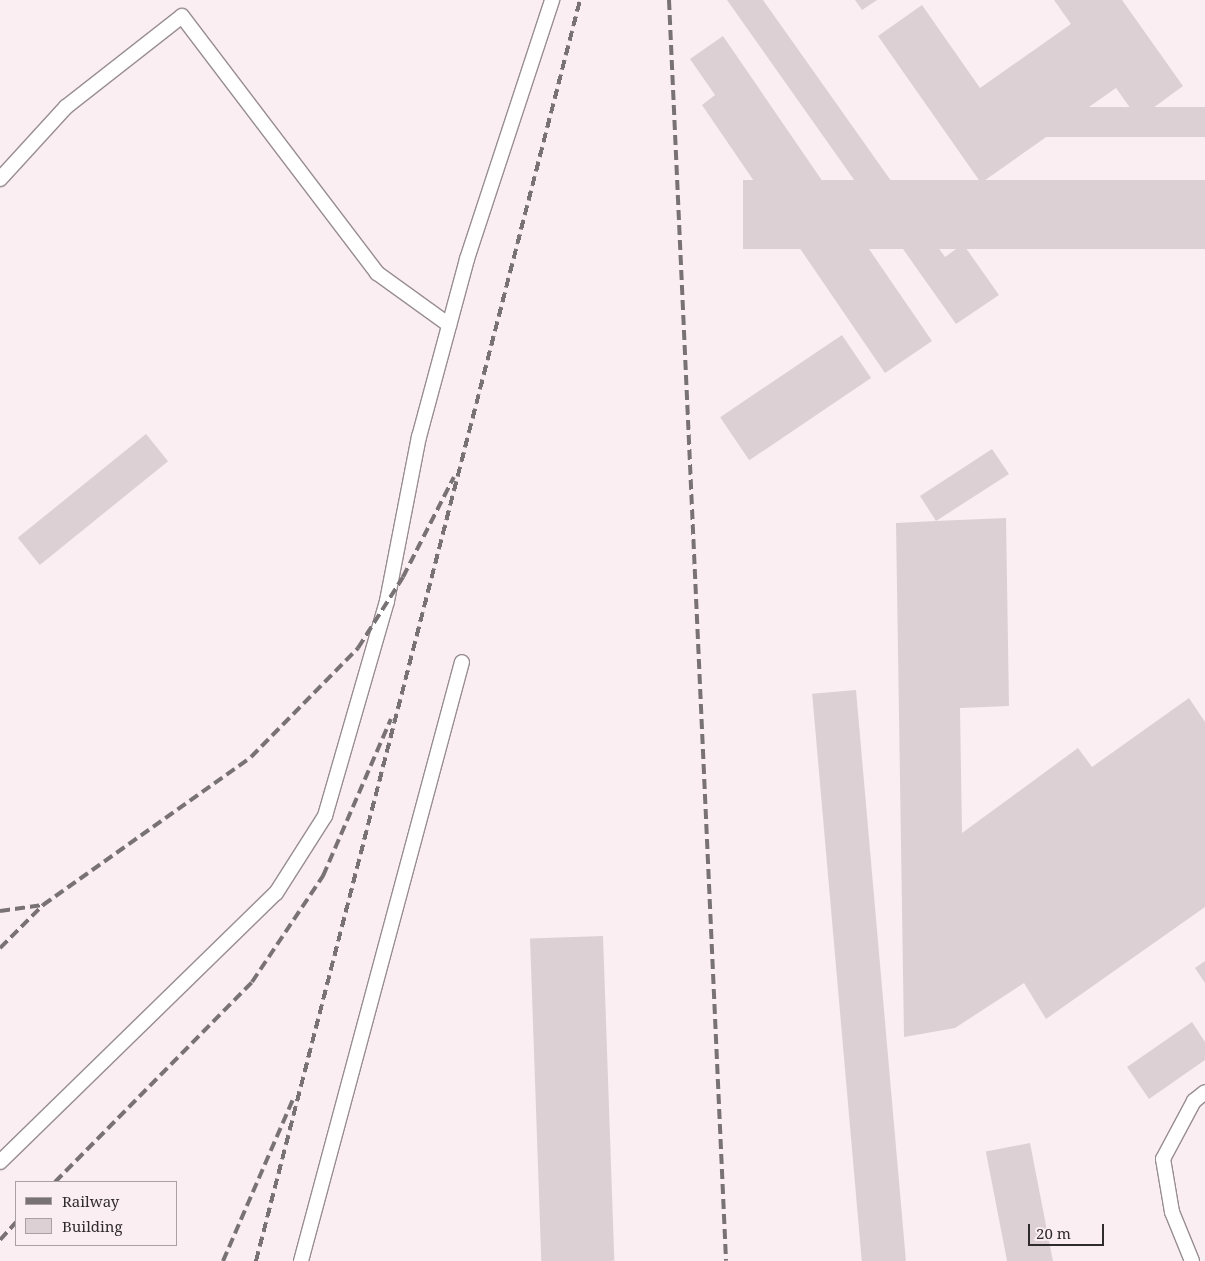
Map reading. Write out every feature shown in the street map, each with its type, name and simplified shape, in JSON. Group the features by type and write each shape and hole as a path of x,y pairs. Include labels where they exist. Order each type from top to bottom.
{"lane":[{"path":"0,1162 276,893 325,816 387,601 419,436 449,325 552,0"},
{"path":"0,179 66,107 182,16 377,273 449,325"},
{"path":"301,1261 462,662"},
{"path":"1192,1261 1172,1212 1163,1159 1194,1101 1205,1092"}],"building":[{"path":"727,0 763,0 945,257 963,244 999,295 956,324"},
{"path":"855,0 877,0 862,10"},
{"path":"1054,0 1122,0 1183,86 1138,119 1116,88 981,183 878,36 922,5 980,88 1071,24"},
{"path":"723,36 932,341 885,373 702,105 715,95 690,59"},
{"path":"954,107 1205,107 1205,137 954,137"},
{"path":"743,180 1205,180 1205,249 743,249"},
{"path":"842,335 871,378 749,460 720,417"},
{"path":"146,434 168,461 40,565 18,538"},
{"path":"992,449 1009,474 936,521 920,496"},
{"path":"1006,518 1009,706 960,708 962,833 1078,748 1092,767 1189,698 1205,722 1205,907 1046,1019 1024,983 955,1028 904,1037 896,523"},
{"path":"856,690 906,1261 862,1261 812,694"},
{"path":"603,936 614,1261 541,1261 530,939"},
{"path":"1205,961 1205,983 1195,968"},
{"path":"1192,1022 1205,1042 1205,1060 1149,1099 1127,1067"},
{"path":"1030,1143 1053,1261 1007,1261 986,1152"}],"railway":[{"path":"256,1261 580,0"},
{"path":"669,0 726,1261"},
{"path":"0,948 43,905 251,757 358,648 403,577 454,477"},
{"path":"56,1181 252,982 323,876 391,719"},
{"path":"0,911 43,905"},
{"path":"223,1261 293,1099"},
{"path":"0,1240 15,1223"}]}
